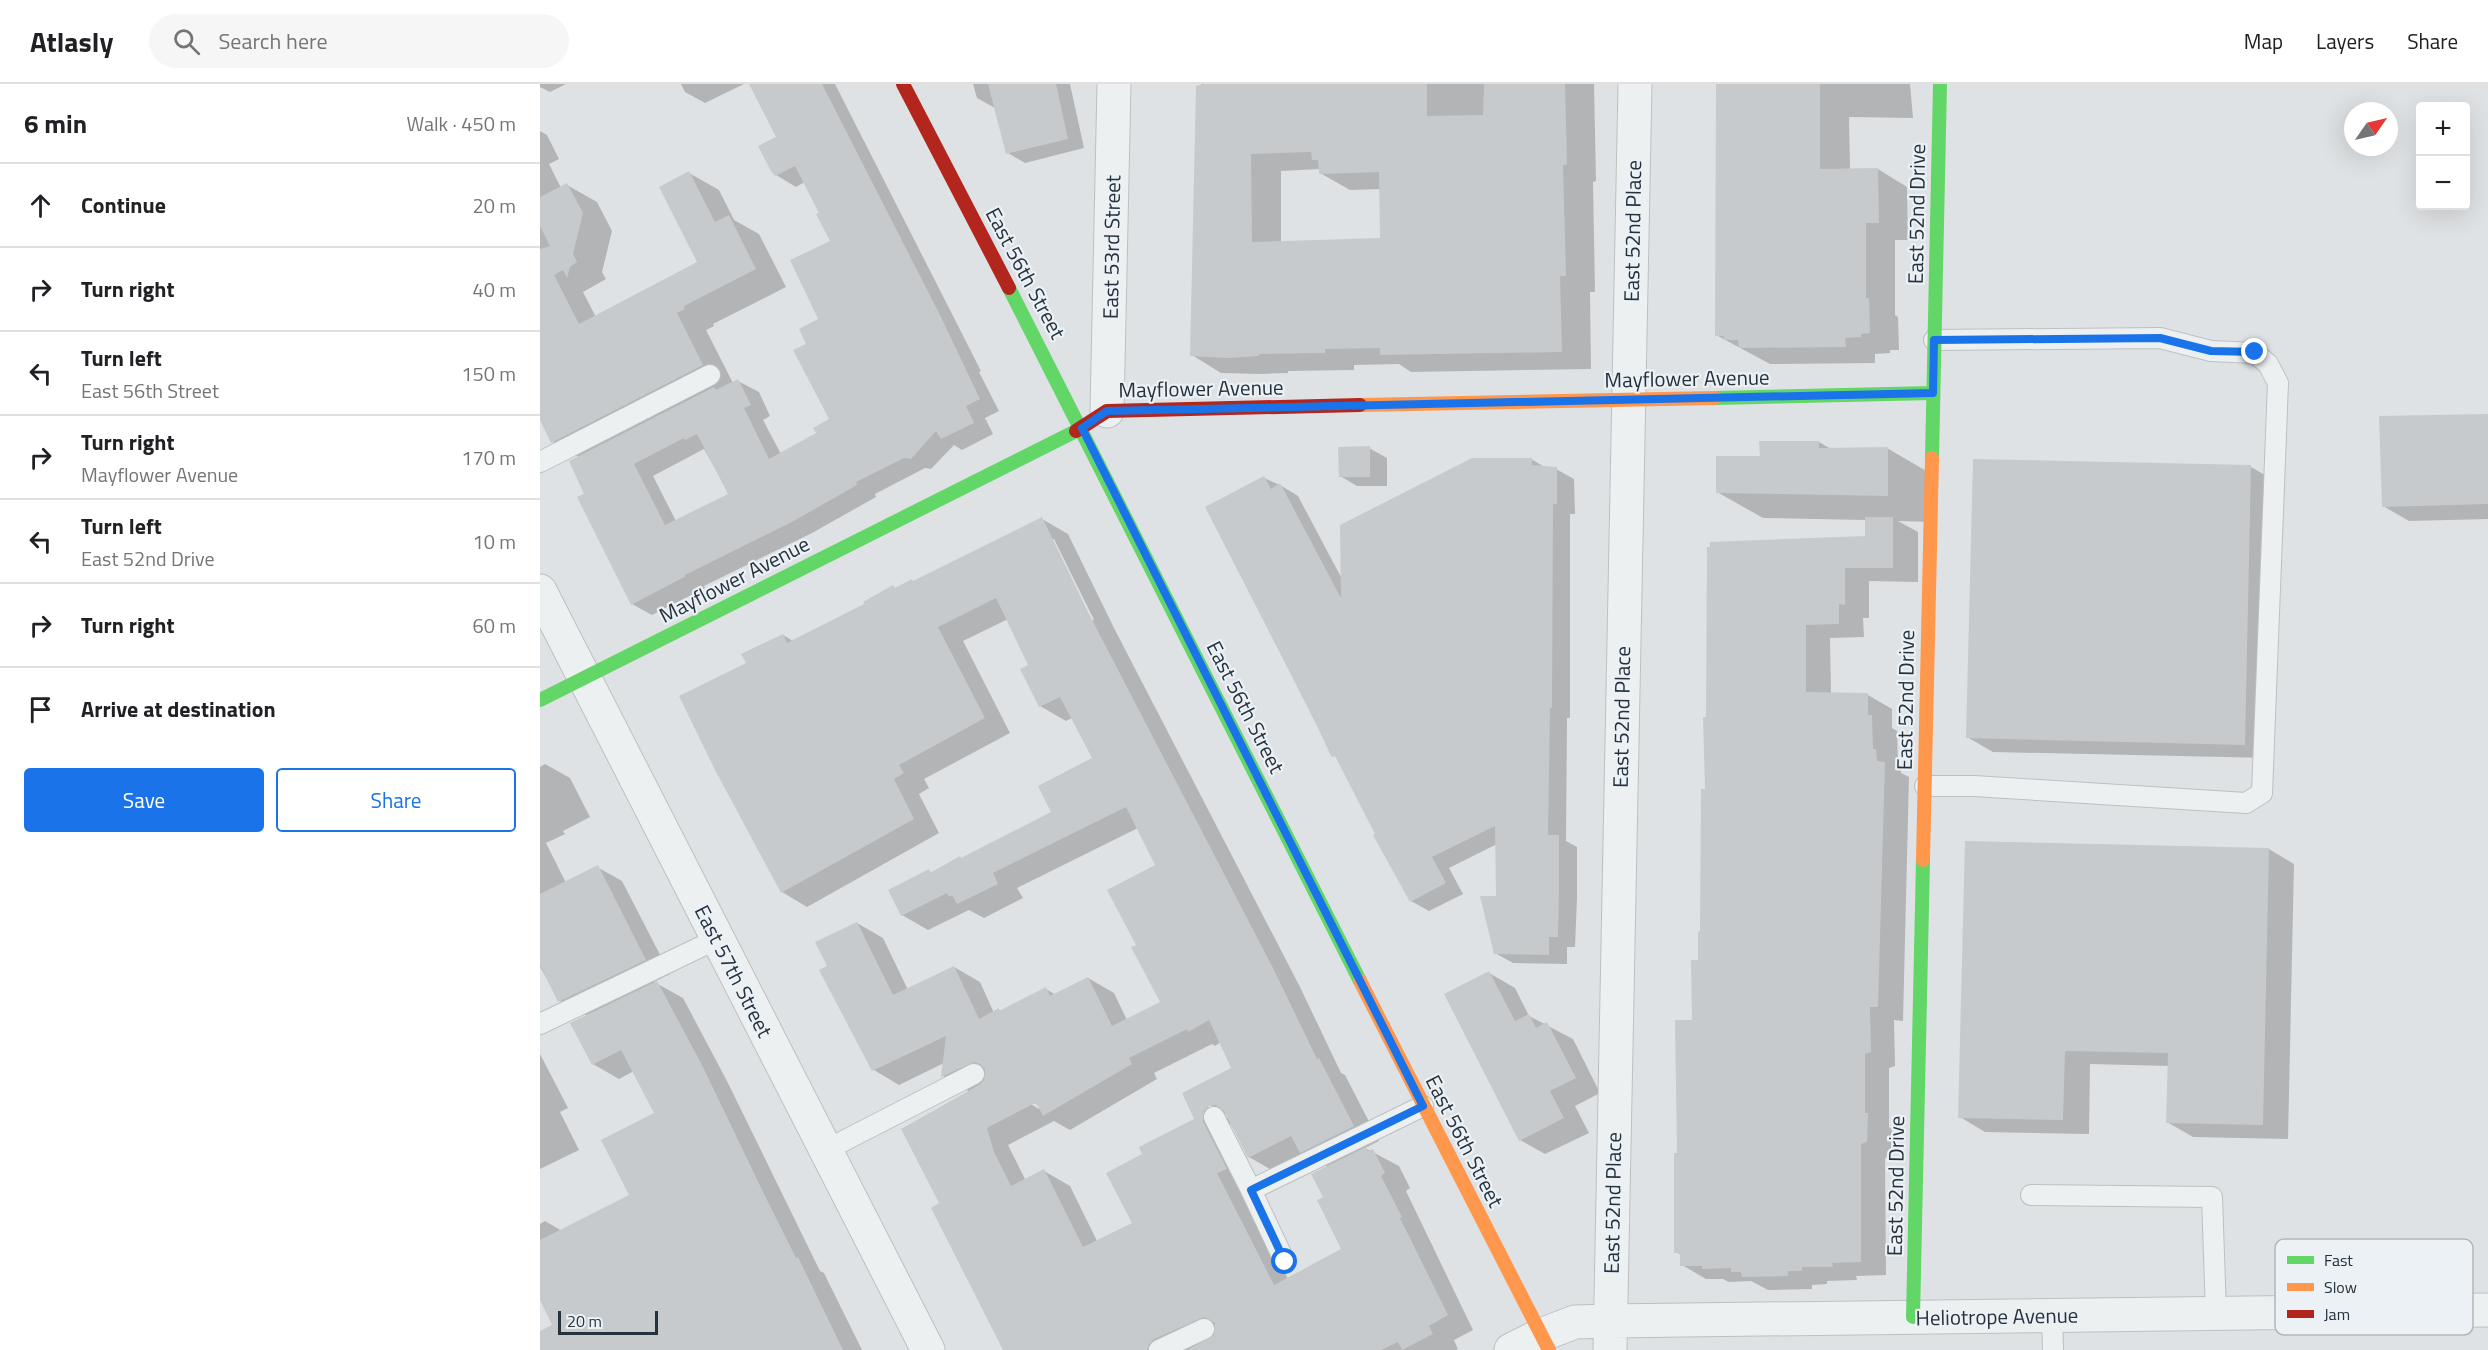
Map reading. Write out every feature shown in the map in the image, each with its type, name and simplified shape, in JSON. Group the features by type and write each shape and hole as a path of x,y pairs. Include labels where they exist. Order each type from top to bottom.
{"street":[{"name":"East 56th Street","path":"903,84 1095,419 1423,1106 1545,1343"},
{"name":"East 53rd Street","path":"1095,419 1114,84"},
{"name":"East 52nd Place","path":"1610,1335 1635,84"},
{"name":"East 52nd Drive","path":"1913,1317 1940,84"},
{"name":"Mayflower Avenue","path":"540,700 1095,419 1628,400 1933,393"},
{"name":"East 57th Street","path":"540,591 928,1350"},
{"name":"Heliotrope Avenue","path":"2473,1310 2488,1310"},
{"name":"Heliotrope Avenue","path":"1511,1350 1545,1343 1575,1322 1610,1335 1913,1317 2275,1312"}],"lane":[{"path":"1924,786 1974,786 2246,803 2262,793 2278,383 2268,364 2255,352 2211,351 2160,338 1934,340"},
{"path":"540,462 710,375"},
{"path":"540,1024 717,939"},
{"path":"826,1150 974,1074"},
{"path":"1251,1190 1423,1106"},
{"path":"1214,1118 1285,1262"},
{"path":"2031,1195 2212,1197 2216,1313"},
{"path":"2052,1315 2053,1350"},
{"path":"1159,1350 1204,1329"}],"building":[{"path":"749,84 822,84 941,317 980,399 966,406 974,423 941,439 936,431 911,459 904,458 856,482 857,485 792,522 685,575 631,605 577,497 584,494 569,461 714,387 716,390 738,379 751,405 744,408 769,459 816,433 813,428 829,419 793,350 806,344 799,329 818,319 790,260 830,241 816,214 819,213 795,166 775,176 758,146 776,137","holes":["697,434 728,494 665,525 634,464 684,438 685,440"]},
{"path":"988,84 1056,84 1068,139 1006,154"},
{"path":"1204,84 1427,84 1427,116 1483,115 1484,84 1565,84 1567,165 1563,165 1566,276 1560,276 1562,352 1380,355 1380,348 1325,349 1325,353 1259,354 1259,356 1228,358 1190,356 1196,86","holes":["1311,152 1312,160 1318,160 1319,174 1379,172 1380,238 1252,242 1251,154"]},
{"path":"1716,84 1820,84 1820,169 1878,168 1879,223 1866,223 1866,298 1869,298 1870,333 1861,334 1861,337 1845,338 1846,347 1739,348 1738,340 1723,340 1724,336 1715,336"},
{"path":"689,171 715,222 729,215 756,269 684,306 685,309 677,313 703,365 551,443 540,420 540,249 550,246 540,226 540,197 567,183 583,213 573,254 577,262 570,267 567,278 563,270 554,275 579,324 697,262 659,187"},
{"path":"2488,414 2488,504 2382,507 2379,416"},
{"path":"1759,441 1819,441 1819,448 1888,447 1888,496 1716,493 1716,456 1760,456"},
{"path":"1370,446 1370,477 1339,477 1338,447"},
{"path":"1472,458 1532,458 1532,465 1557,467 1557,504 1553,504 1552,708 1550,708 1548,835 1559,835 1559,887 1558,937 1549,937 1549,955 1494,954 1480,896 1496,896 1495,826 1432,857 1446,883 1410,902 1373,835 1375,834 1335,756 1332,757 1330,754 1205,507 1264,476 1271,489 1280,483 1341,598 1340,525"},
{"path":"1973,459 2251,465 2245,745 1966,738"},
{"path":"1042,517 1089,614 1274,970 1317,1059 1319,1058 1354,1126 1300,1153 1291,1136 1248,1158 1224,1111 1215,1105 1209,1106 1204,1111 1203,1122 1227,1169 1217,1173 1274,1285 1341,1249 1317,1200 1323,1197 1311,1174 1366,1147 1368,1151 1373,1149 1385,1173 1381,1176 1448,1315 1429,1326 1433,1334 1402,1350 1398,1342 1381,1350 1187,1350 1214,1335 1215,1323 1204,1317 1154,1339 1147,1350 1003,1350 931,1208 939,1203 901,1129 979,1085 984,1080 985,1069 974,1062 941,1077 946,1036 872,1071 819,970 827,966 815,942 857,922 893,995 954,966 979,1019 1046,987 1050,996 1088,977 1112,1026 1160,1002 1131,947 1136,945 1107,890 1155,865 1126,807 993,873 998,884 957,904 952,895 949,897 947,893 901,916 888,890 929,869 930,873 1051,812 1038,786 1092,758 1060,697 1039,707 1020,669 1028,665 996,598 938,627 985,718 899,765 904,773 894,779 914,819 781,893 715,770 679,696 746,663 741,654 783,634 787,643 864,604 863,602 893,585 895,588 912,579 913,581","holes":["1209,1020 1231,1068 1182,1093 1194,1119 1139,1147 1142,1154 1106,1173 1132,1223 1083,1247 1044,1169 1011,1186 994,1152 987,1128 1033,1104 1037,1104 1043,1116 1132,1064 1129,1058 1187,1029 1188,1032"]},
{"path":"1865,517 1893,517 1893,568 1845,568 1845,605 1839,604 1839,624 1806,625 1806,692 1868,693 1868,715 1872,715 1873,749 1876,749 1877,761 1885,762 1878,1007 1870,1007 1871,1052 1865,1054 1865,1113 1868,1113 1867,1142 1861,1144 1861,1262 1832,1263 1833,1267 1802,1267 1802,1271 1788,1271 1788,1276 1742,1277 1741,1272 1731,1272 1731,1268 1702,1269 1702,1266 1680,1266 1680,1253 1674,1253 1674,1153 1677,1153 1675,1020 1692,1020 1691,960 1698,960 1698,932 1700,931 1701,789 1705,789 1703,717 1706,717 1707,547 1710,547 1710,542 1865,536"},
{"path":"1965,841 2269,848 2263,1125 2166,1123 2168,1053 2065,1051 2063,1120 1958,1118"},
{"path":"598,865 646,960 558,1002 540,965 540,894"},
{"path":"1489,971 1515,1021 1529,1014 1536,1028 1547,1022 1576,1078 1550,1091 1564,1118 1519,1141 1444,994"},
{"path":"657,981 702,1065 843,1350 540,1350 540,1331 552,1325 540,1300 540,1240 629,1195 601,1140 654,1113 621,1050 592,1065 570,1023"}],"traffic: fast":[{"path":"1932,458 1940,84"},
{"path":"1009,288 1360,981"},
{"path":"1715,398 1933,393"},
{"path":"540,700 1076,431"},
{"path":"1913,1317 1923,860"}],"traffic: slow":[{"path":"1360,405 1715,398"},
{"path":"1923,860 1932,458"},
{"path":"1360,981 1549,1350"}],"traffic: jam":[{"path":"903,84 1009,288"},
{"path":"1076,431 1107,411 1360,405"}],"route":[{"path":"1285,1262 1251,1190 1423,1106 1082,428 1107,411 1933,393 1934,340 2160,338 2211,351 2255,352"}]}
